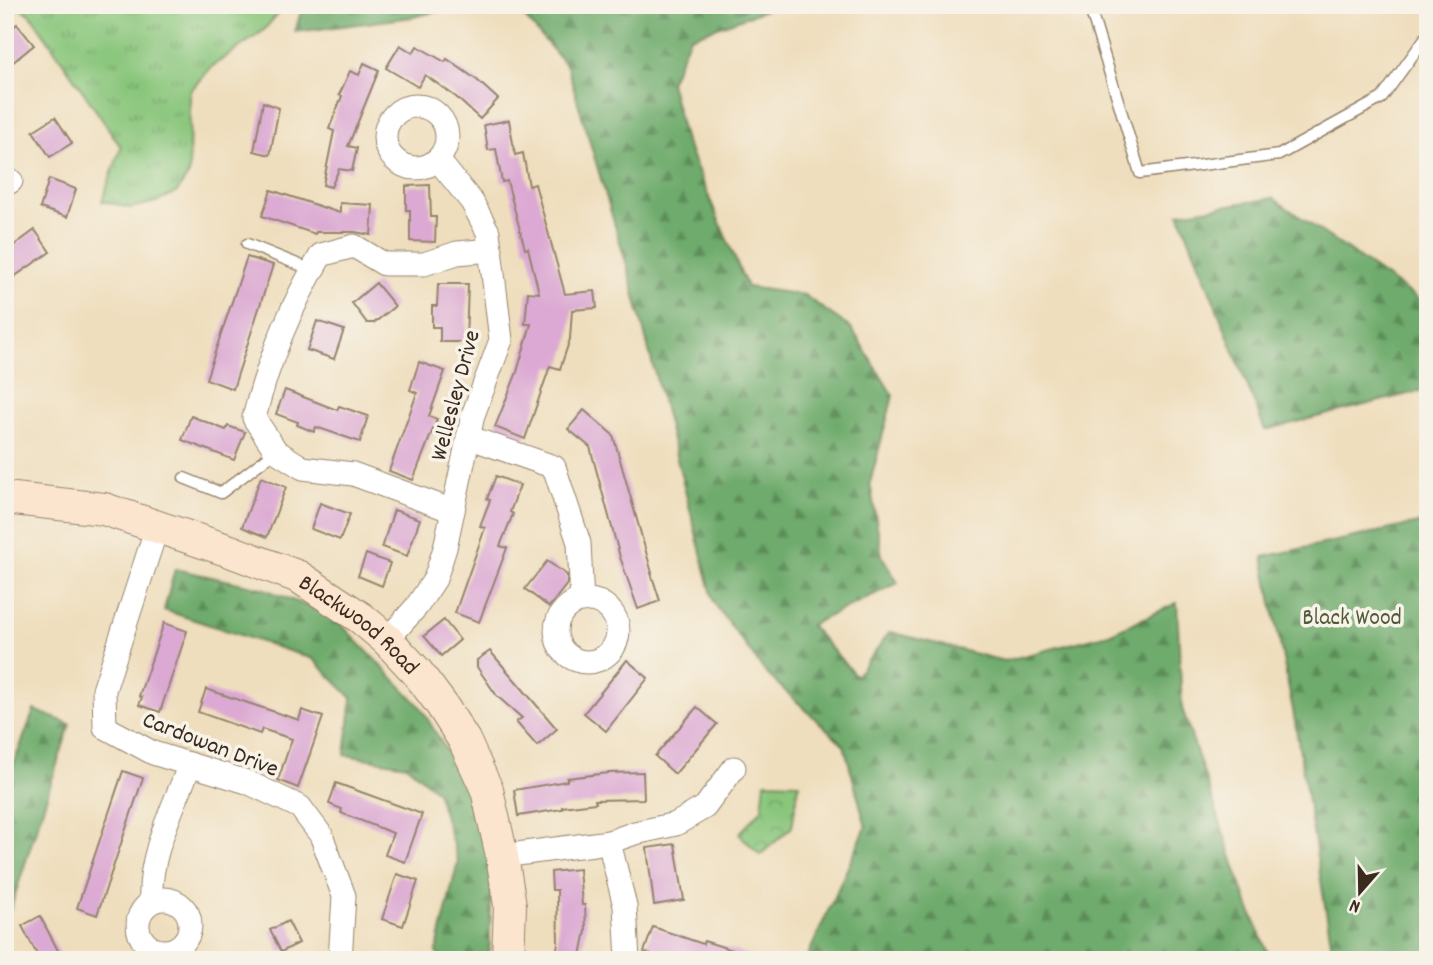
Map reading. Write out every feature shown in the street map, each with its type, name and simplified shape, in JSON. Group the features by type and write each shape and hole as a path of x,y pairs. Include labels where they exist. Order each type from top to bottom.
{"street":[{"name":"Wellesley Drive","path":"387,640 417,606 435,579 445,548 473,415 501,340 488,232 472,202 438,160"},
{"path":"453,511 353,474 303,468 276,451 254,418 264,375 321,255 354,246 384,264 424,264 457,253 491,250"},
{"path":"468,437 554,467 579,543 582,601"},
{"name":"Blackwood Road","path":"5,498 104,509 230,551 299,577 361,618 387,640 417,672 464,740 487,790 510,905 508,960"},
{"name":"Cardowan Drive","path":"157,527 104,690 106,727 153,752 247,782 300,807 321,835 344,896 340,960"},
{"path":"151,901 150,882 153,871 190,764"},
{"path":"502,856 609,842 676,824 705,807 734,768"},
{"path":"609,842 625,906 628,960"}],"lane":[{"path":"1089,5 1140,173 1279,155 1382,97 1428,34"},
{"path":"247,244 312,270"},
{"path":"184,478 221,492 276,451"}],"green space":[{"path":"13,5 285,5 263,31 210,68 190,91 189,174 177,192 156,202 130,208 102,201 121,147 30,14"},
{"path":"303,5 465,5 413,17 295,32"},
{"path":"514,5 779,5 690,37 670,82 684,138 747,287 804,295 852,329 893,396 870,483 882,556 898,583 810,625 856,676 890,632 1004,661 1109,634 1177,603 1182,708 1246,900 1269,956 1268,960 806,960 866,827 844,745 766,673 714,603 628,269 567,66"},
{"path":"1273,198 1428,306 1428,389 1265,430 1179,213"},
{"name":"Black Wood","path":"1428,521 1428,960 1334,960 1293,710 1263,557"},
{"path":"175,569 262,588 334,617 420,706 477,803 492,873 489,960 444,960 436,953 458,861 437,791 406,765 345,755 352,698 313,659 164,610"},
{"path":"34,710 70,724 5,926 5,787"},
{"path":"765,782 799,783 792,827 760,855 739,834 762,809"}],"building":[{"path":"17,24 34,45 12,63 5,55 5,34"},
{"path":"400,45 413,53 417,46 445,62 447,59 498,99 480,119 456,97 425,75 418,87 386,68"},
{"path":"364,63 379,70 348,146 357,148 352,171 339,169 331,187 323,185 334,131 329,129 342,96 339,95 350,71 359,75"},
{"path":"263,102 279,108 270,155 254,151"},
{"path":"55,117 72,143 50,157 33,131"},
{"path":"509,120 515,155 523,153 529,186 535,184 565,294 595,291 597,308 572,310 570,339 560,369 550,366 525,439 495,427 517,372 531,324 525,324 528,292 539,293 507,181 502,182 496,149 488,150 484,125"},
{"path":"49,179 76,189 67,217 40,208"},
{"path":"430,185 431,217 436,217 435,242 410,241 410,210 406,210 406,186"},
{"path":"271,190 340,213 340,203 373,205 371,235 355,232 315,234 262,216"},
{"path":"35,230 50,252 5,283 5,247 13,246"},
{"path":"247,257 273,265 233,389 206,379"},
{"path":"376,283 395,306 374,323 367,323 352,303"},
{"path":"438,284 468,284 466,342 440,342 440,327 432,327 432,306 437,306"},
{"path":"317,321 344,330 334,359 307,350"},
{"path":"419,362 445,371 429,416 437,419 413,480 389,471 417,393 410,390"},
{"path":"285,390 337,410 339,406 368,416 360,442 316,427 314,432 297,425 298,422 276,414"},
{"path":"584,410 613,435 660,601 638,609 620,557 590,447 568,429"},
{"path":"191,416 226,430 228,426 245,432 234,460 182,440"},
{"path":"496,476 520,485 510,512 513,514 500,546 507,548 479,622 455,613 485,528 480,526"},
{"path":"261,477 286,487 267,537 242,527"},
{"path":"320,503 350,514 340,540 311,529"},
{"path":"394,510 420,519 407,556 382,547"},
{"path":"366,554 390,563 382,586 358,576"},
{"path":"547,561 567,575 567,584 549,607 525,589"},
{"path":"444,620 460,640 441,656 424,636"},
{"path":"164,623 187,631 160,712 139,705 142,697 139,696"},
{"path":"490,651 557,729 537,746 516,722 522,718 497,696 477,667 477,660"},
{"path":"627,660 648,678 606,731 584,713"},
{"path":"206,689 299,720 302,710 323,717 298,788 278,780 292,739 262,729 260,734 198,712"},
{"path":"697,707 717,724 675,774 655,756"},
{"path":"123,771 143,778 97,915 77,908"},
{"path":"643,772 644,799 595,800 596,803 518,816 514,790 567,781 567,778"},
{"path":"336,783 422,814 405,862 385,855 393,833 341,813 342,809 329,804"},
{"path":"675,844 684,900 654,905 647,848"},
{"path":"579,869 586,931 580,960 555,960 558,943 557,890 552,890 551,872"},
{"path":"397,874 418,881 403,926 382,919"},
{"path":"40,916 63,960 40,960 22,926"},
{"path":"288,921 299,943 281,952 270,930"},
{"path":"653,927 703,944 704,941 752,956 751,960 665,960 644,952"}]}
